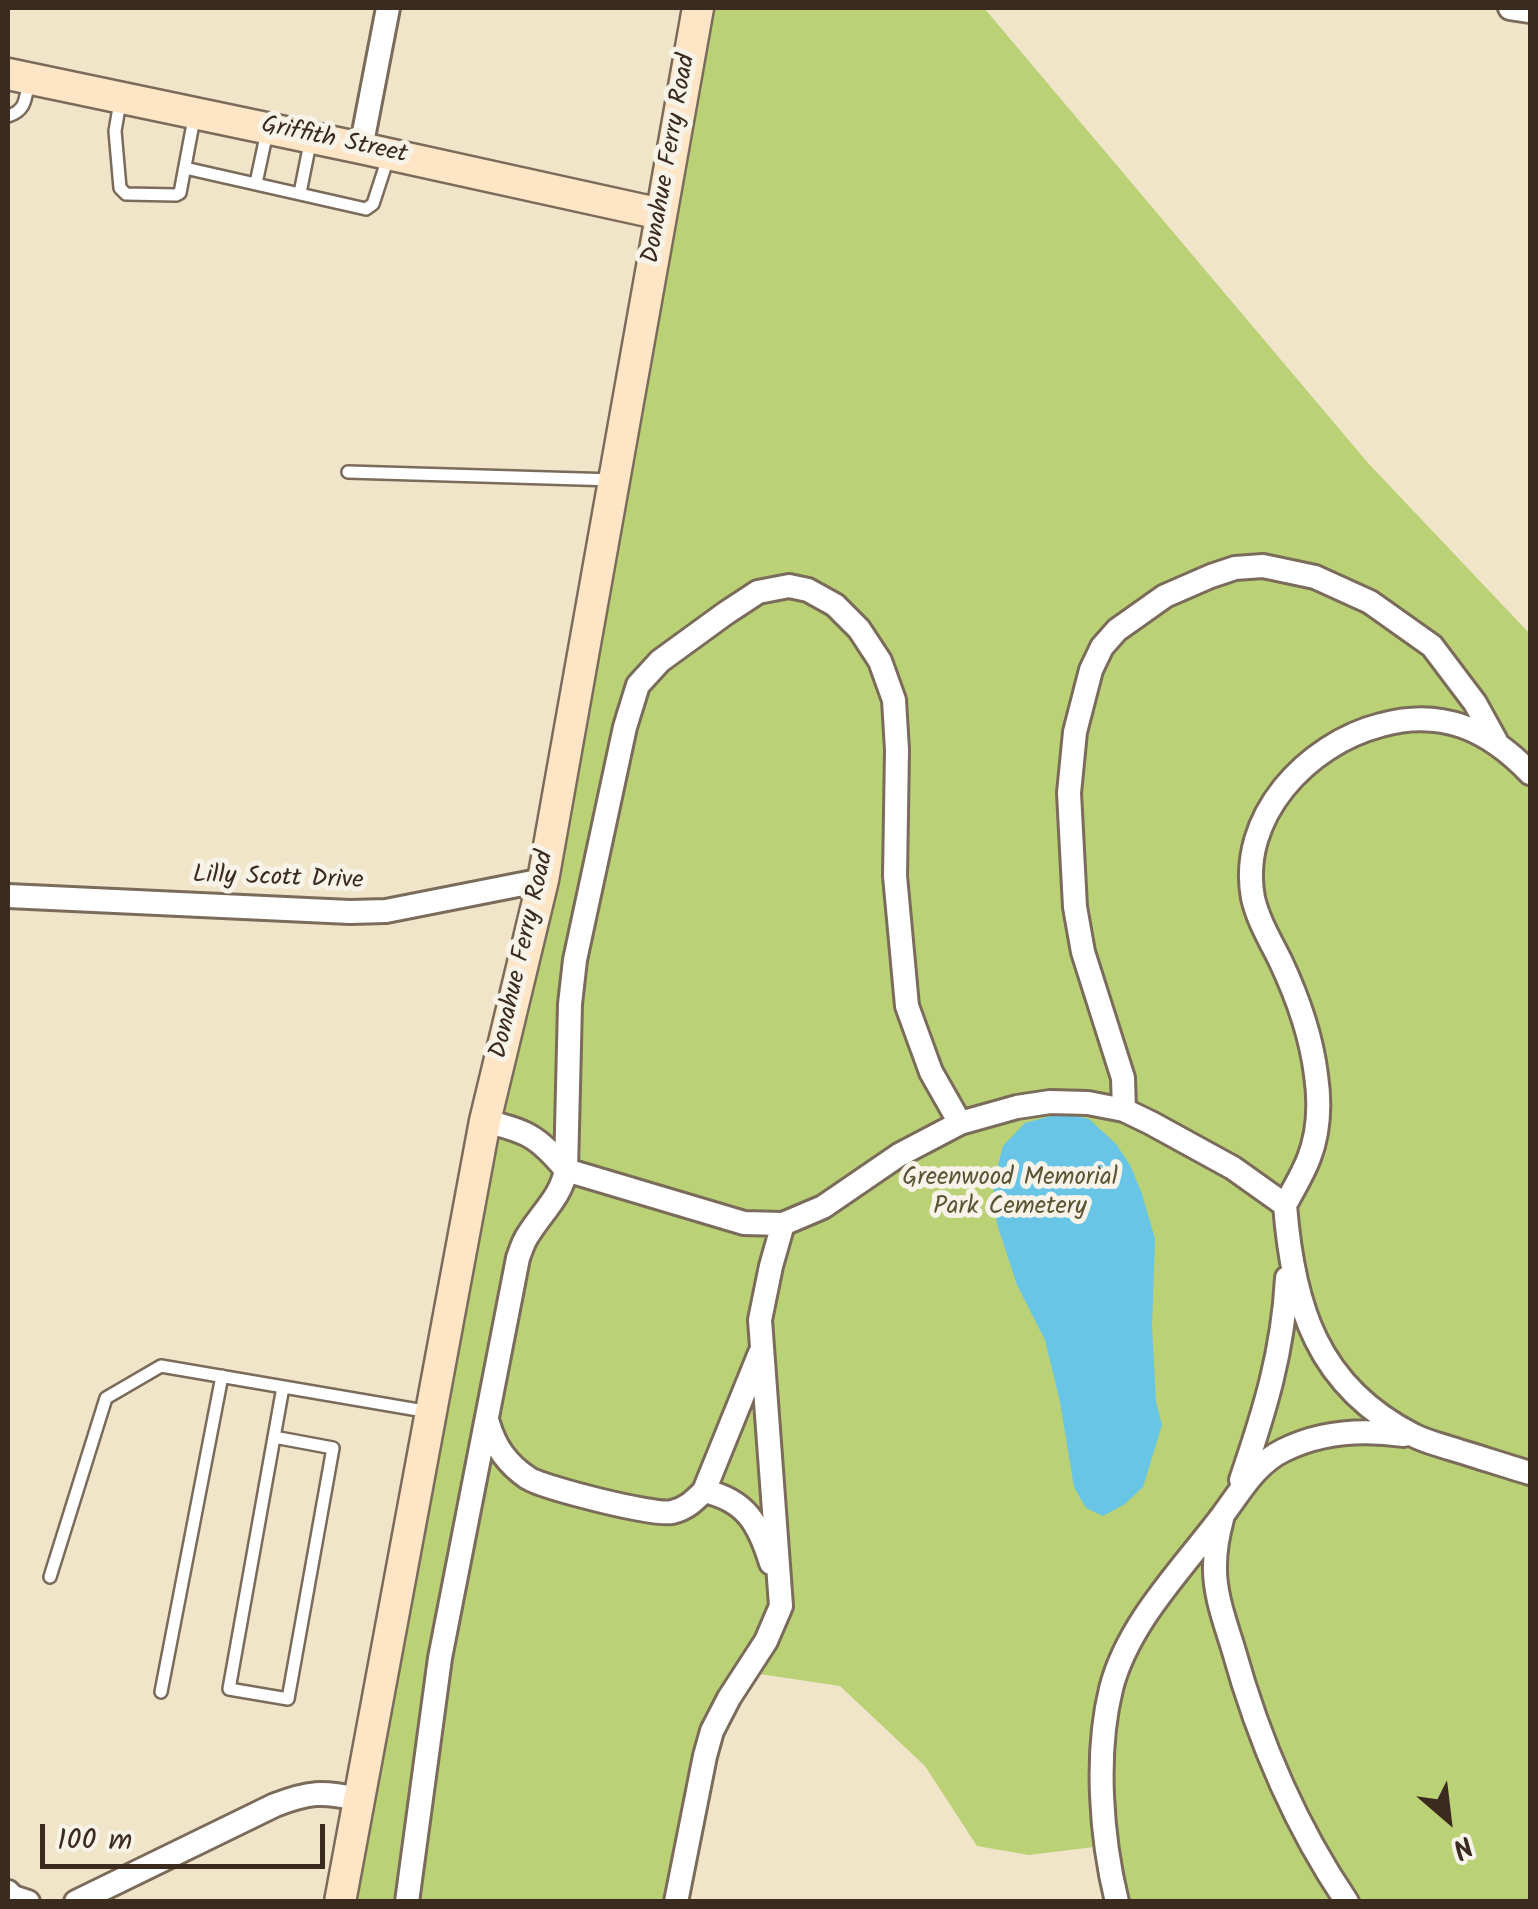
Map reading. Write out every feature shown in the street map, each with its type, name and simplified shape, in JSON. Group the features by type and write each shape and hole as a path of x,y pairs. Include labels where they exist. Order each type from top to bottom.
{"street":[{"path":"375,151 388,8"},
{"name":"Donahue Ferry Road","path":"340,1902 484,1121 544,880 698,8"},
{"path":"1510,8 1530,11"},
{"name":"Griffith Street","path":"18,76 661,214"},
{"path":"1124,1110 1123,1078 1083,952 1075,907 1069,793 1075,732 1091,670 1117,630 1164,596 1235,568 1263,566 1314,577 1370,602 1432,646 1475,703 1496,741"},
{"path":"407,1902 440,1658 518,1258 526,1238 564,1184 575,960 626,728 638,685 660,660 758,592 790,586 808,590 835,605 860,629 880,661 894,700 896,876 907,1006 931,1072 960,1123"},
{"path":"1415,1437 1340,1380 1310,1329 1298,1296 1284,1205 1310,1158 1318,1122 1317,1080 1304,1016 1253,896 1256,838 1269,806 1289,780 1312,760 1364,729 1389,722 1417,718 1472,728 1496,741 1530,772"},
{"name":"Lilly Scott Drive","path":"8,896 350,912 386,910 544,880"},
{"path":"484,1121 521,1130 546,1146 566,1170 744,1222 783,1224 822,1206 899,1155 960,1123 1000,1110 1050,1102 1088,1103 1124,1110 1186,1141 1234,1168 1284,1205"},
{"path":"676,1902 712,1730 766,1640 781,1606 760,1320 783,1224"},
{"path":"1117,1902 1102,1785 1104,1729 1111,1689 1137,1631 1237,1491 1274,1378 1285,1322 1288,1250"},
{"path":"487,1420 494,1443 505,1459 532,1481 648,1512 677,1512 704,1491 763,1346"},
{"path":"1237,1491 1262,1463 1284,1450 1314,1438 1374,1430 1415,1437 1530,1473"},
{"path":"704,1491 740,1504 754,1523 766,1544 781,1606"},
{"path":"1224,1514 1214,1567 1241,1678 1279,1782 1322,1865 1348,1902"},
{"path":"76,1902 287,1800 327,1792 358,1799"},
{"path":"8,1892 28,1902"}],"lane":[{"path":"8,116 23,106 18,76"},
{"path":"121,98 115,131 120,188 126,194 180,193 195,113"},
{"path":"256,182 268,128"},
{"path":"300,193 311,137"},
{"path":"185,168 366,208 373,204 375,151"},
{"path":"348,472 614,480"},
{"path":"50,1577 106,1398 162,1366 430,1412"},
{"path":"161,1692 222,1376"},
{"path":"274,1437 334,1448 288,1698 228,1689 283,1387"}],"green space":[{"name":"Greenwood Memorial Park Cemetery","path":"709,8 984,8 1368,463 1530,634 1530,1901 1109,1901 1094,1847 1029,1855 977,1846 925,1766 840,1686 753,1673 722,1726 676,1901 340,1902"}],"water":[{"path":"1062,1113 1089,1119 1116,1144 1142,1194 1155,1239 1152,1326 1156,1402 1162,1425 1143,1487 1125,1504 1103,1516 1086,1508 1074,1487 1045,1340 1017,1285 997,1224 993,1185 1003,1146 1025,1123"}]}
